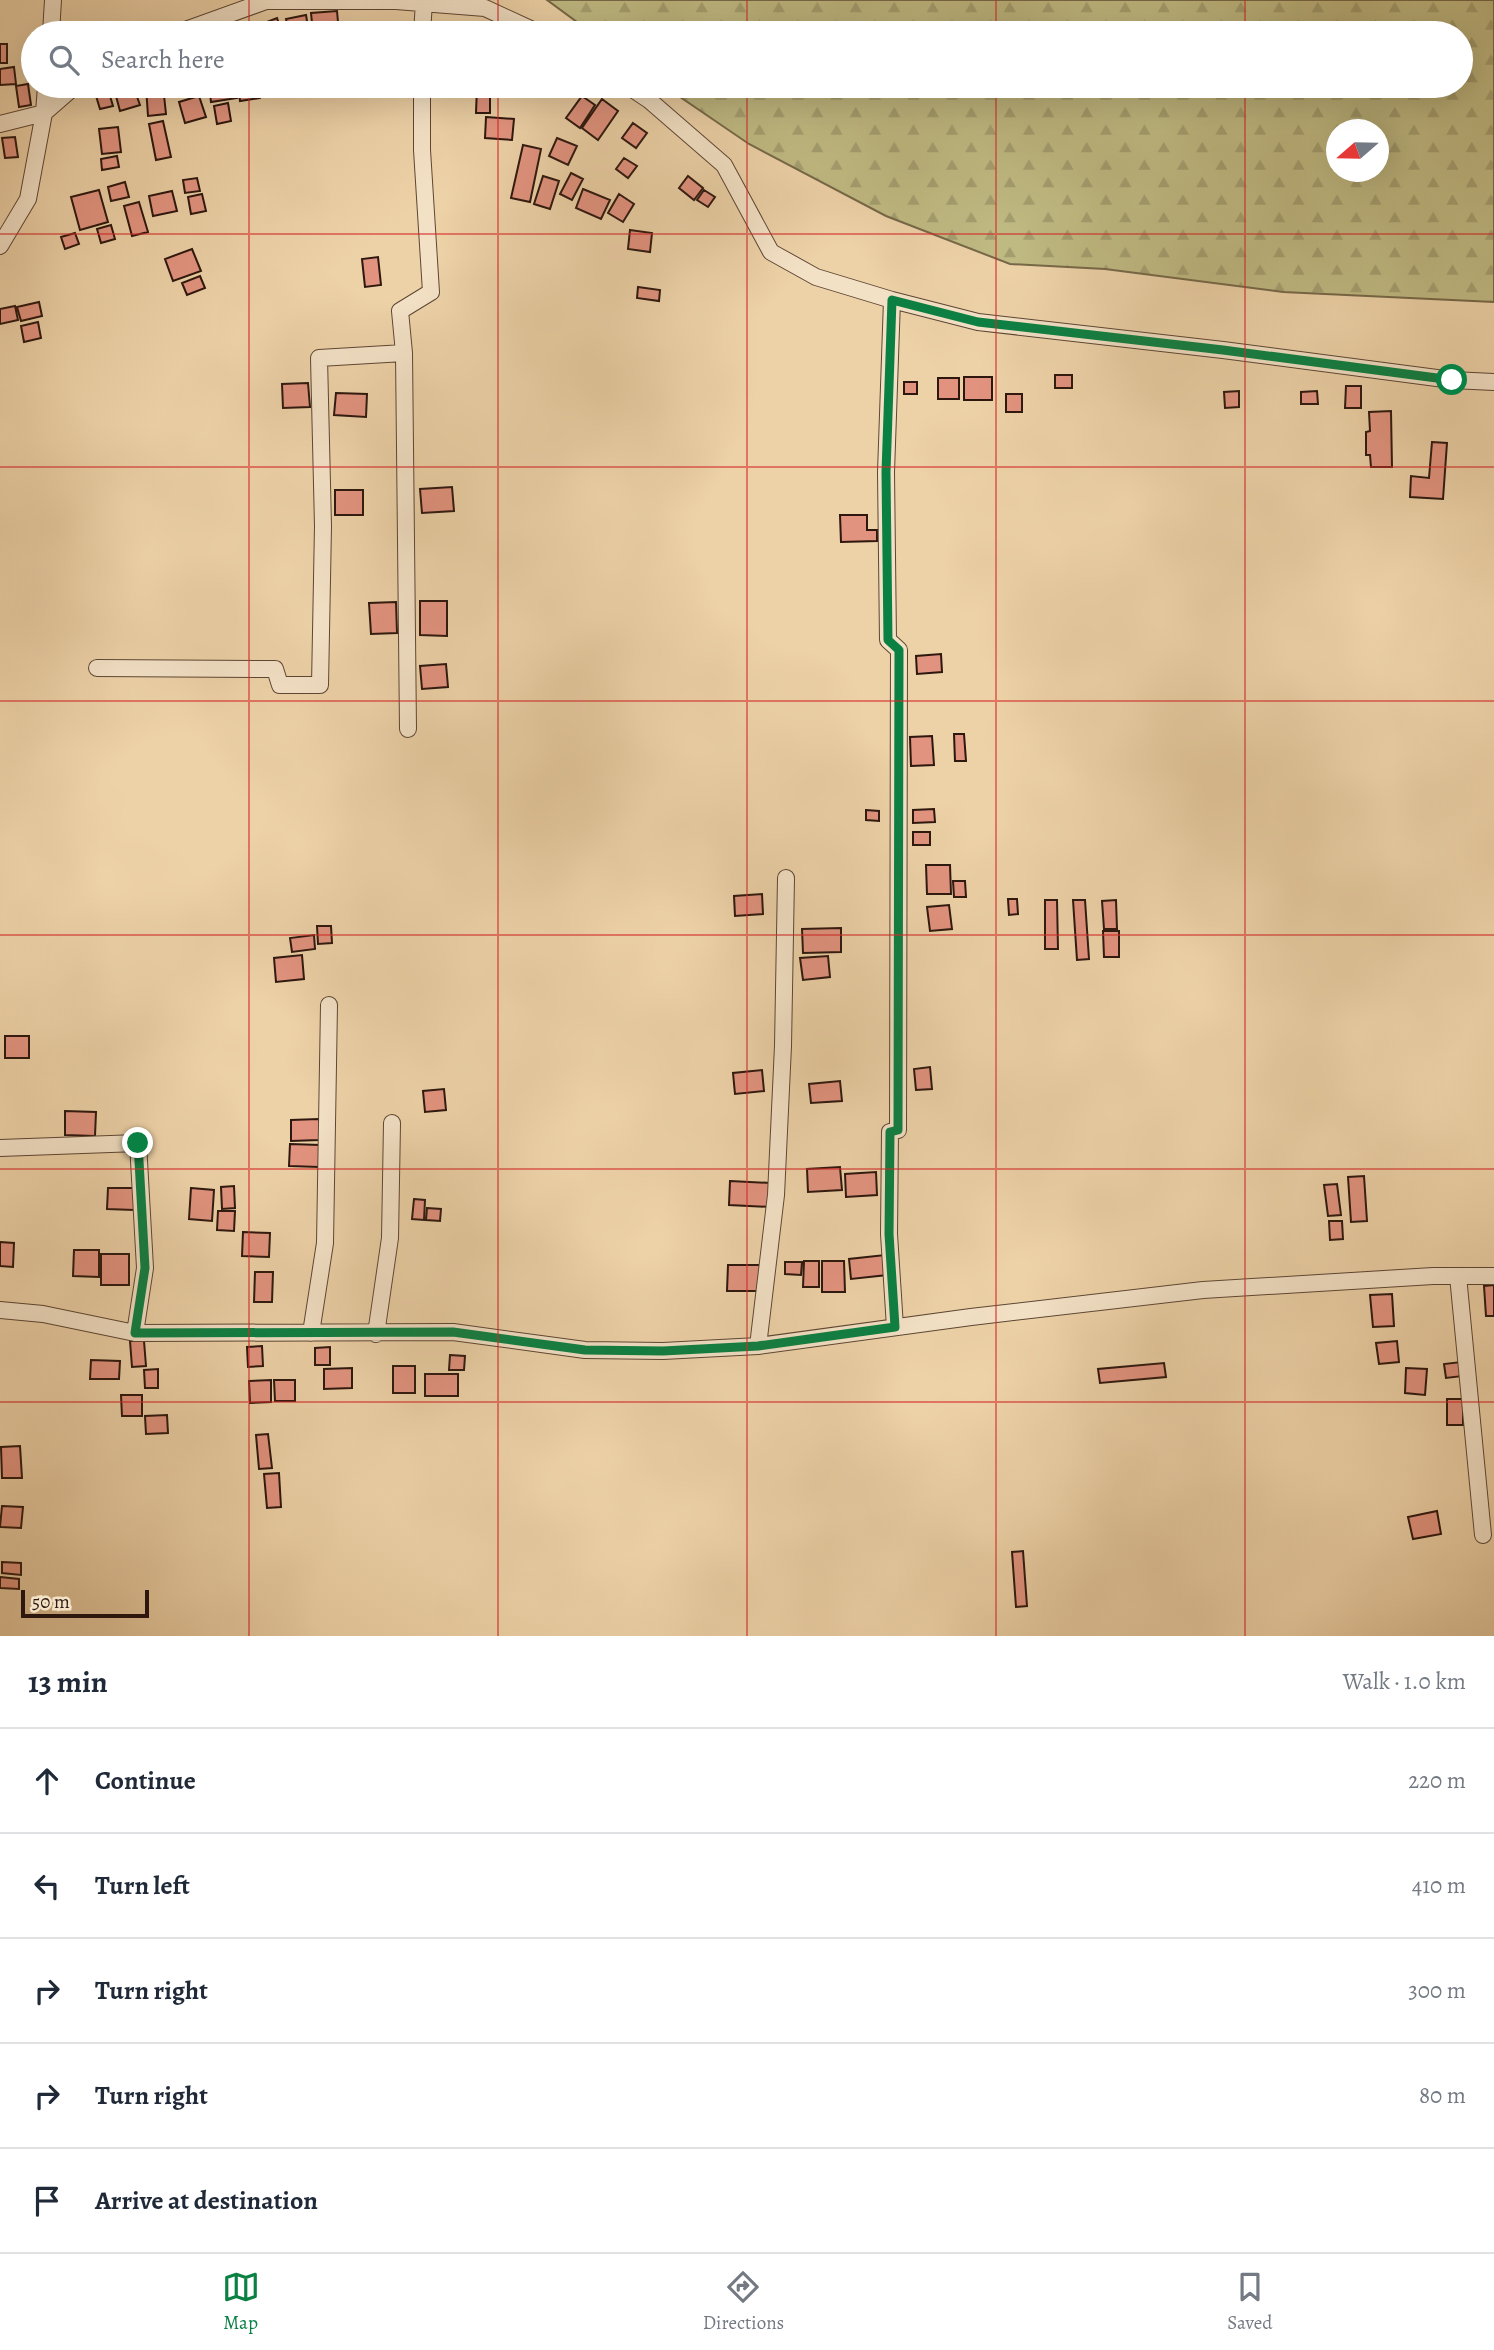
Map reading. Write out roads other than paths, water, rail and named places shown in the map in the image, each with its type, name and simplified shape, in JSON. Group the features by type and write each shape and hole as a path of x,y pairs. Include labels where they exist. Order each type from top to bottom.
{"street":[{"path":"52,21 53,0"},
{"path":"210,21 266,1 424,2 485,8 513,21"},
{"path":"423,21 424,2"},
{"path":"0,246 28,199 45,98"},
{"path":"0,124 44,113 61,98"},
{"path":"408,729 404,354 400,312 431,292 422,150 422,98"},
{"path":"646,98 724,164 771,252 816,277 978,322 1452,380 1494,382"},
{"path":"892,300 886,472 888,640 899,650 898,1130 890,1132 889,1234 895,1327"},
{"path":"97,668 275,669 279,685 320,685 323,526 319,358 404,354"},
{"path":"758,1346 776,1195 783,1046 786,878"},
{"path":"311,1333 326,1243 329,1005"},
{"path":"376,1334 390,1238 392,1123"},
{"path":"0,1148 138,1143 145,1268 135,1333"},
{"path":"1458,1276 1487,1525"},
{"path":"0,1310 43,1314 135,1333 453,1332 585,1350 663,1351 758,1346 1203,1290 1494,1276"}]}
